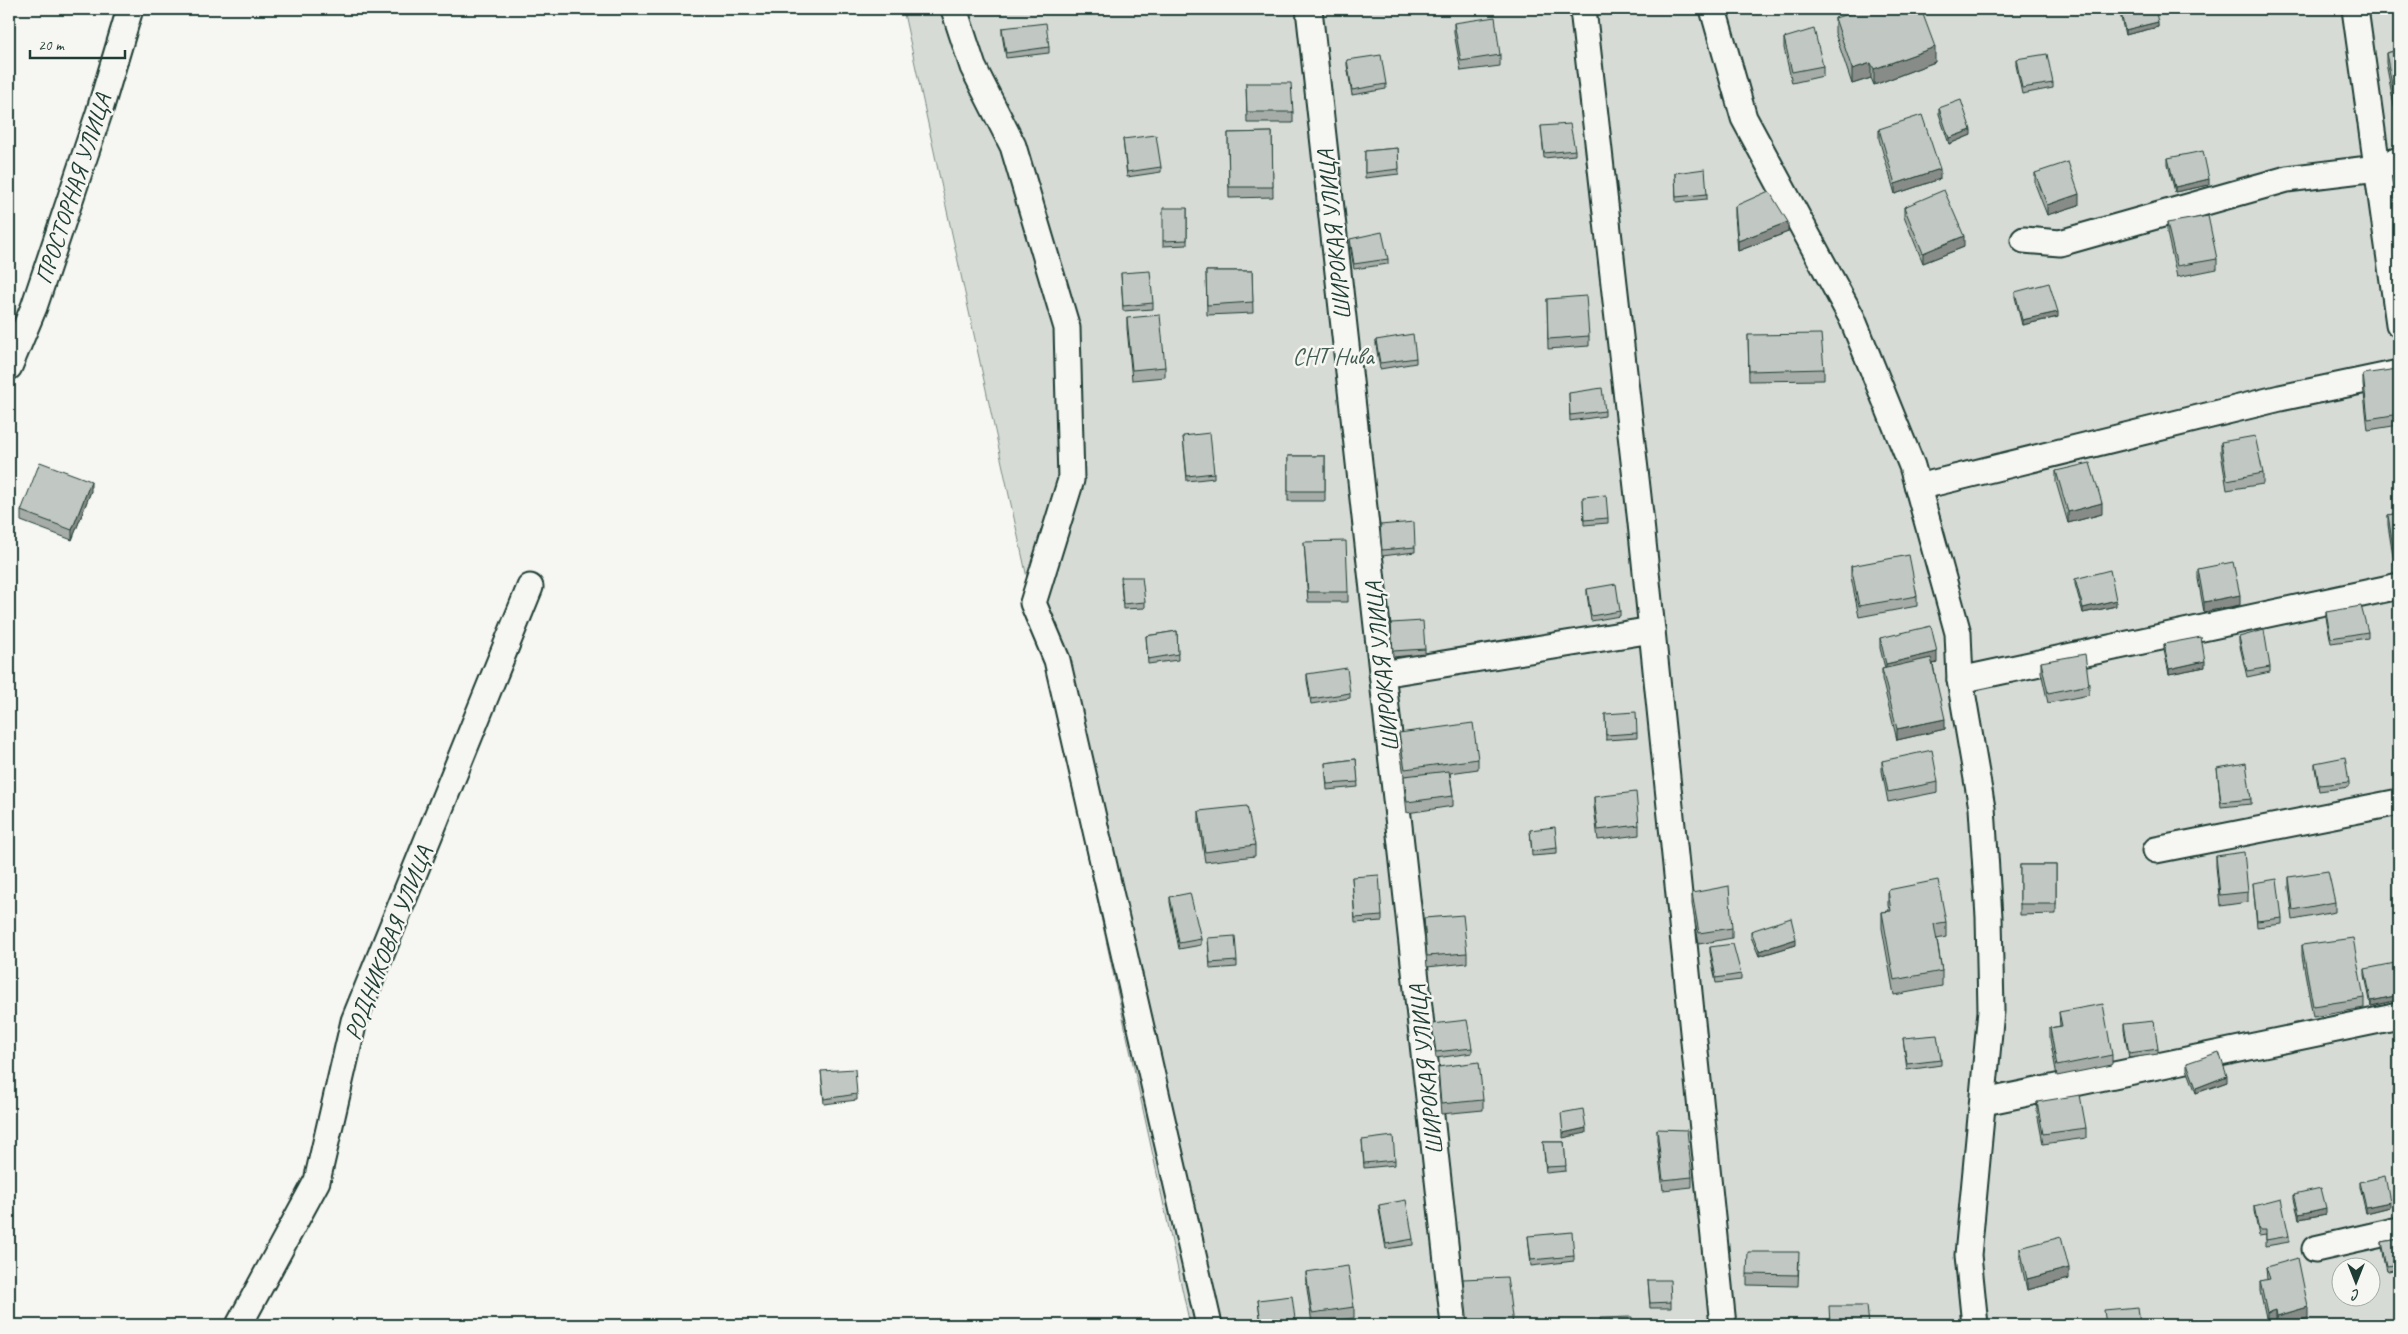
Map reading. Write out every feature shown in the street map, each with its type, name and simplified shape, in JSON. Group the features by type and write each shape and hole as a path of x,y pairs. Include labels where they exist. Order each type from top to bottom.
{"street":[{"name":"ПРОСТОРНАЯ УЛИЦА","path":"9,367 34,307 99,113 130,9"},
{"path":"954,9 973,67 1013,146 1067,328 1071,480 1032,603 1057,660 1209,1325"},
{"name":"ШИРОКАЯ УЛИЦА","path":"1309,9 1454,1325"},
{"path":"1584,9 1652,630 1722,1325"},
{"path":"1713,9 1744,118 1852,318 1912,466 1958,633 1960,680 1982,808 1989,917 1991,1011 1984,1102 1968,1255 1975,1325"},
{"path":"2355,9 2388,164 2399,324"},
{"path":"2024,240 2060,243 2286,179 2388,164"},
{"path":"1918,487 2270,401 2399,373"},
{"path":"1960,680 2399,586"},
{"name":"РОДНИКОВАЯ УЛИЦА","path":"239,1325 316,1181 354,1021 530,587"},
{"path":"1382,674 1652,630"},
{"path":"2156,850 2399,802"},
{"path":"1984,1102 2399,1016"},
{"path":"2315,1249 2399,1230"}],"green space":[{"name":"СНТ Нива","path":"903,9 2399,9 2399,1325 1190,1325"}],"building":[{"path":"1864,9 1899,9 1901,14 1914,9 1921,9 1935,47 1874,69 1871,63 1852,69 1835,18"},
{"path":"2120,9 2155,9 2158,22 2125,30"},
{"path":"1495,17 1500,55 1461,61 1454,23"},
{"path":"1046,23 1049,47 1006,53 1002,28"},
{"path":"1814,29 1823,66 1792,72 1784,38"},
{"path":"2399,50 2399,116 2398,116 2386,53"},
{"path":"2047,54 2053,83 2022,88 2016,59"},
{"path":"1381,55 1386,84 1352,90 1347,60"},
{"path":"1246,83 1291,83 1293,112 1247,112"},
{"path":"1961,100 1971,130 1949,138 1939,108"},
{"path":"1922,115 1940,169 1895,184 1879,129"},
{"path":"1570,124 1575,150 1544,153 1541,126"},
{"path":"1272,132 1273,187 1229,187 1228,133"},
{"path":"1156,135 1161,167 1127,172 1123,139"},
{"path":"1398,148 1399,169 1365,173 1365,151"},
{"path":"2203,151 2209,179 2175,187 2168,158"},
{"path":"2068,162 2079,194 2047,205 2035,173"},
{"path":"1705,169 1707,194 1676,197 1675,173"},
{"path":"1944,190 1964,236 1923,253 1904,207"},
{"path":"1769,191 1788,222 1738,241 1735,206"},
{"path":"1163,208 1187,208 1187,240 1163,241"},
{"path":"2208,216 2217,259 2177,266 2167,223"},
{"path":"1382,232 1388,259 1354,264 1350,239"},
{"path":"1150,271 1153,303 1123,306 1121,273"},
{"path":"1206,271 1252,271 1253,302 1207,305"},
{"path":"2049,283 2058,312 2022,320 2015,292"},
{"path":"1586,296 1589,336 1548,339 1547,299"},
{"path":"1160,315 1165,367 1132,370 1127,318"},
{"path":"1413,334 1416,358 1380,363 1376,340"},
{"path":"1821,334 1824,369 1749,371 1748,335"},
{"path":"2397,369 2399,414 2368,419 2363,374"},
{"path":"1602,388 1605,411 1570,415 1569,393"},
{"path":"1210,433 1214,473 1187,476 1183,436"},
{"path":"2255,436 2263,473 2227,480 2221,442"},
{"path":"1288,456 1325,456 1325,491 1288,491"},
{"path":"40,462 91,481 72,530 21,511"},
{"path":"2090,463 2102,503 2068,512 2056,471"},
{"path":"1606,495 1608,518 1584,520 1583,497"},
{"path":"2399,513 2399,565 2396,566 2388,515"},
{"path":"1414,522 1415,547 1382,550 1380,525"},
{"path":"1346,541 1348,592 1308,592 1304,542"},
{"path":"1909,555 1917,596 1859,606 1851,566"},
{"path":"2233,562 2240,595 2204,602 2198,569"},
{"path":"2110,570 2116,600 2083,608 2075,579"},
{"path":"1121,577 1142,577 1145,602 1123,604"},
{"path":"1616,584 1620,611 1591,616 1587,589"},
{"path":"2361,606 2368,632 2331,638 2326,612"},
{"path":"1423,621 1425,649 1393,651 1391,623"},
{"path":"1931,626 1937,652 1886,664 1880,638"},
{"path":"2264,630 2270,667 2247,671 2239,637"},
{"path":"1177,631 1178,654 1148,659 1146,636"},
{"path":"2201,637 2205,661 2169,669 2164,644"},
{"path":"2085,654 2089,685 2048,693 2041,662"},
{"path":"1931,658 1945,719 1897,729 1882,669"},
{"path":"1347,668 1350,693 1311,699 1307,674"},
{"path":"1636,712 1637,733 1606,735 1605,714"},
{"path":"1473,723 1478,759 1405,769 1399,733"},
{"path":"1932,750 1938,782 1888,792 1882,761"},
{"path":"2345,757 2349,782 2319,785 2315,763"},
{"path":"1356,759 1358,782 1327,784 1325,763"},
{"path":"2246,763 2251,799 2221,802 2217,768"},
{"path":"1449,771 1453,796 1407,802 1404,776"},
{"path":"1636,792 1639,825 1598,830 1594,797"},
{"path":"1247,806 1255,845 1205,852 1199,811"},
{"path":"1555,827 1557,848 1532,851 1530,830"},
{"path":"2244,852 2248,892 2220,895 2216,856"},
{"path":"2020,865 2056,865 2056,904 2020,904"},
{"path":"2328,871 2335,902 2293,910 2289,877"},
{"path":"1379,875 1382,916 1355,918 1352,877"},
{"path":"2277,879 2282,918 2257,921 2253,883"},
{"path":"1938,880 1946,922 1934,924 1942,971 1894,980 1882,912 1891,911 1888,890"},
{"path":"1729,886 1732,928 1699,933 1692,893"},
{"path":"1190,893 1201,939 1179,943 1170,897"},
{"path":"1463,915 1467,953 1427,956 1424,918"},
{"path":"1791,918 1796,939 1759,951 1751,931"},
{"path":"1235,936 1237,961 1210,963 1208,938"},
{"path":"2353,938 2364,998 2313,1006 2302,945"},
{"path":"1733,944 1741,974 1716,978 1710,947"},
{"path":"2395,963 2399,982 2399,995 2371,1001 2365,969"},
{"path":"2103,1004 2112,1055 2057,1066 2050,1028 2062,1026 2059,1012"},
{"path":"1467,1020 1472,1048 1436,1052 1432,1024"},
{"path":"2154,1021 2158,1049 2129,1053 2124,1024"},
{"path":"1937,1035 1941,1060 1907,1064 1903,1038"},
{"path":"2219,1052 2227,1076 2196,1088 2187,1063"},
{"path":"1479,1062 1483,1100 1441,1104 1438,1067"},
{"path":"855,1069 857,1094 824,1099 821,1071"},
{"path":"2399,1086 2399,1109 2397,1110 2393,1088"},
{"path":"2080,1095 2086,1128 2043,1134 2037,1102"},
{"path":"1583,1109 1586,1128 1563,1133 1561,1113"},
{"path":"1657,1129 1687,1130 1692,1177 1663,1180"},
{"path":"1393,1136 1395,1160 1364,1163 1362,1140"},
{"path":"1543,1142 1564,1142 1566,1166 1546,1167"},
{"path":"2385,1176 2390,1202 2366,1207 2360,1182"},
{"path":"2321,1188 2326,1208 2299,1214 2294,1194"},
{"path":"2281,1199 2289,1236 2266,1240 2266,1230 2259,1230 2254,1206"},
{"path":"1406,1200 1413,1239 1386,1244 1379,1205"},
{"path":"1572,1232 1574,1256 1531,1260 1528,1236"},
{"path":"2061,1237 2069,1268 2027,1279 2020,1248"},
{"path":"2399,1239 2399,1264 2387,1266 2382,1242"},
{"path":"1748,1252 1799,1252 1798,1275 1747,1274"},
{"path":"2298,1258 2308,1307 2277,1316 2276,1310 2267,1313 2260,1281 2270,1279 2266,1267"},
{"path":"1348,1266 1354,1307 1312,1313 1306,1272"},
{"path":"1507,1277 1513,1325 1468,1325 1463,1279"},
{"path":"1648,1280 1670,1280 1671,1302 1650,1303"},
{"path":"1292,1296 1295,1319 1261,1323 1258,1300"},
{"path":"1829,1306 1867,1306 1869,1325 1830,1325"},
{"path":"2138,1307 2140,1325 2106,1325 2104,1310"},
{"path":"1632,1317 1632,1325 1601,1325 1600,1318"}]}
